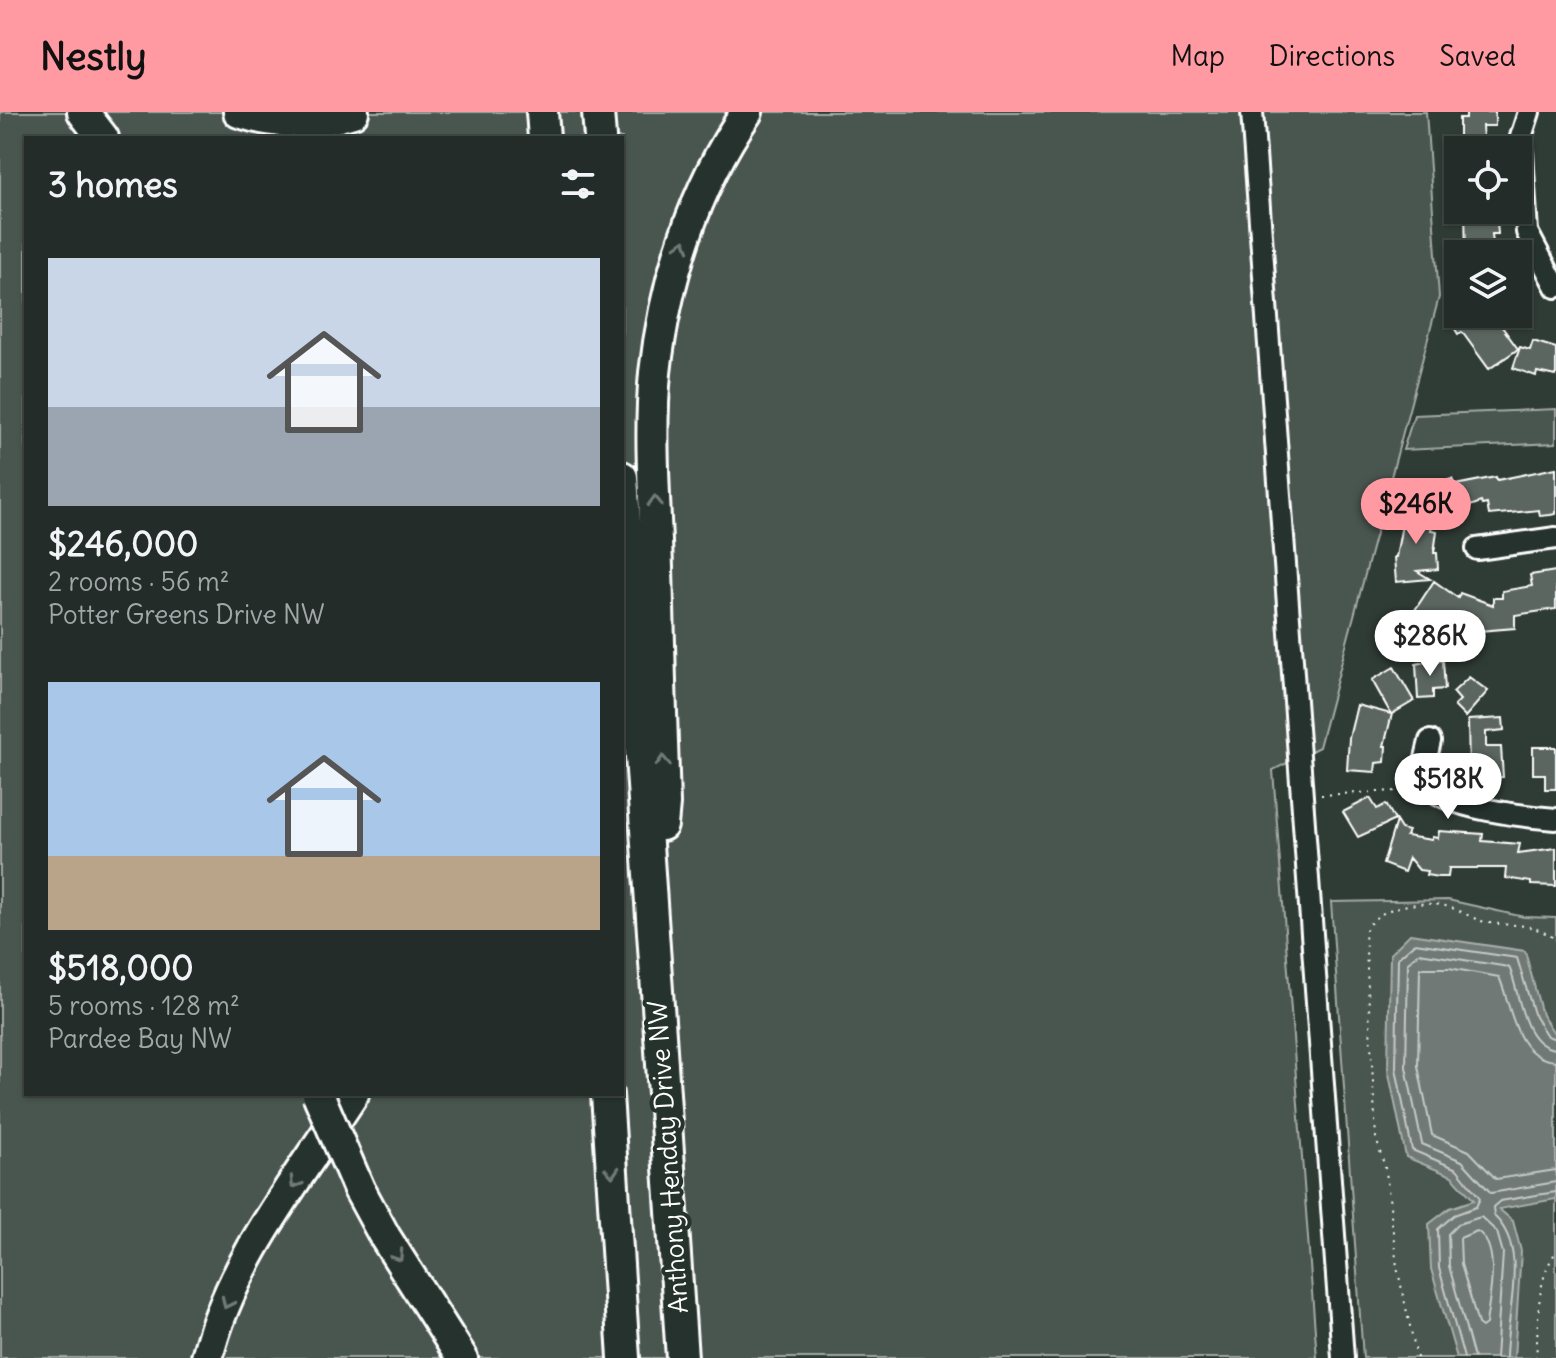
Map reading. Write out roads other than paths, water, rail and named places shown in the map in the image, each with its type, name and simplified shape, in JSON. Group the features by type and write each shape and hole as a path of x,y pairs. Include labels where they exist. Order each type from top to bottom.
{"highway":[{"path":"83,112 101,136"},
{"path":"102,112 119,136"},
{"path":"239,112 260,119 292,123 328,120 353,112"},
{"path":"542,112 544,136"},
{"path":"598,112 600,136"},
{"path":"651,923 664,804 653,446 656,372 668,294 686,233 713,169 747,112"},
{"name":"Anthony Henday Drive NW","path":"624,508 682,1358"},
{"path":"319,1096 359,1189 385,1237 462,1358"},
{"path":"207,1358 215,1327 253,1251 352,1096"},
{"path":"607,1096 624,1358"}],"street":[{"path":"1252,112 1343,1358"},
{"path":"1529,112 1521,137 1527,232 1556,287"},
{"path":"1477,549 1556,538"},
{"path":"1430,741 1424,772 1431,789 1442,797 1512,814 1556,819"}],"water":[{"path":"1410,934 1525,951 1542,1015 1556,1036 1556,1199 1499,1209 1513,1221 1521,1251 1514,1358 1457,1358 1431,1269 1429,1224 1450,1208 1474,1200 1452,1176 1406,1157 1388,1069 1390,954"}]}
